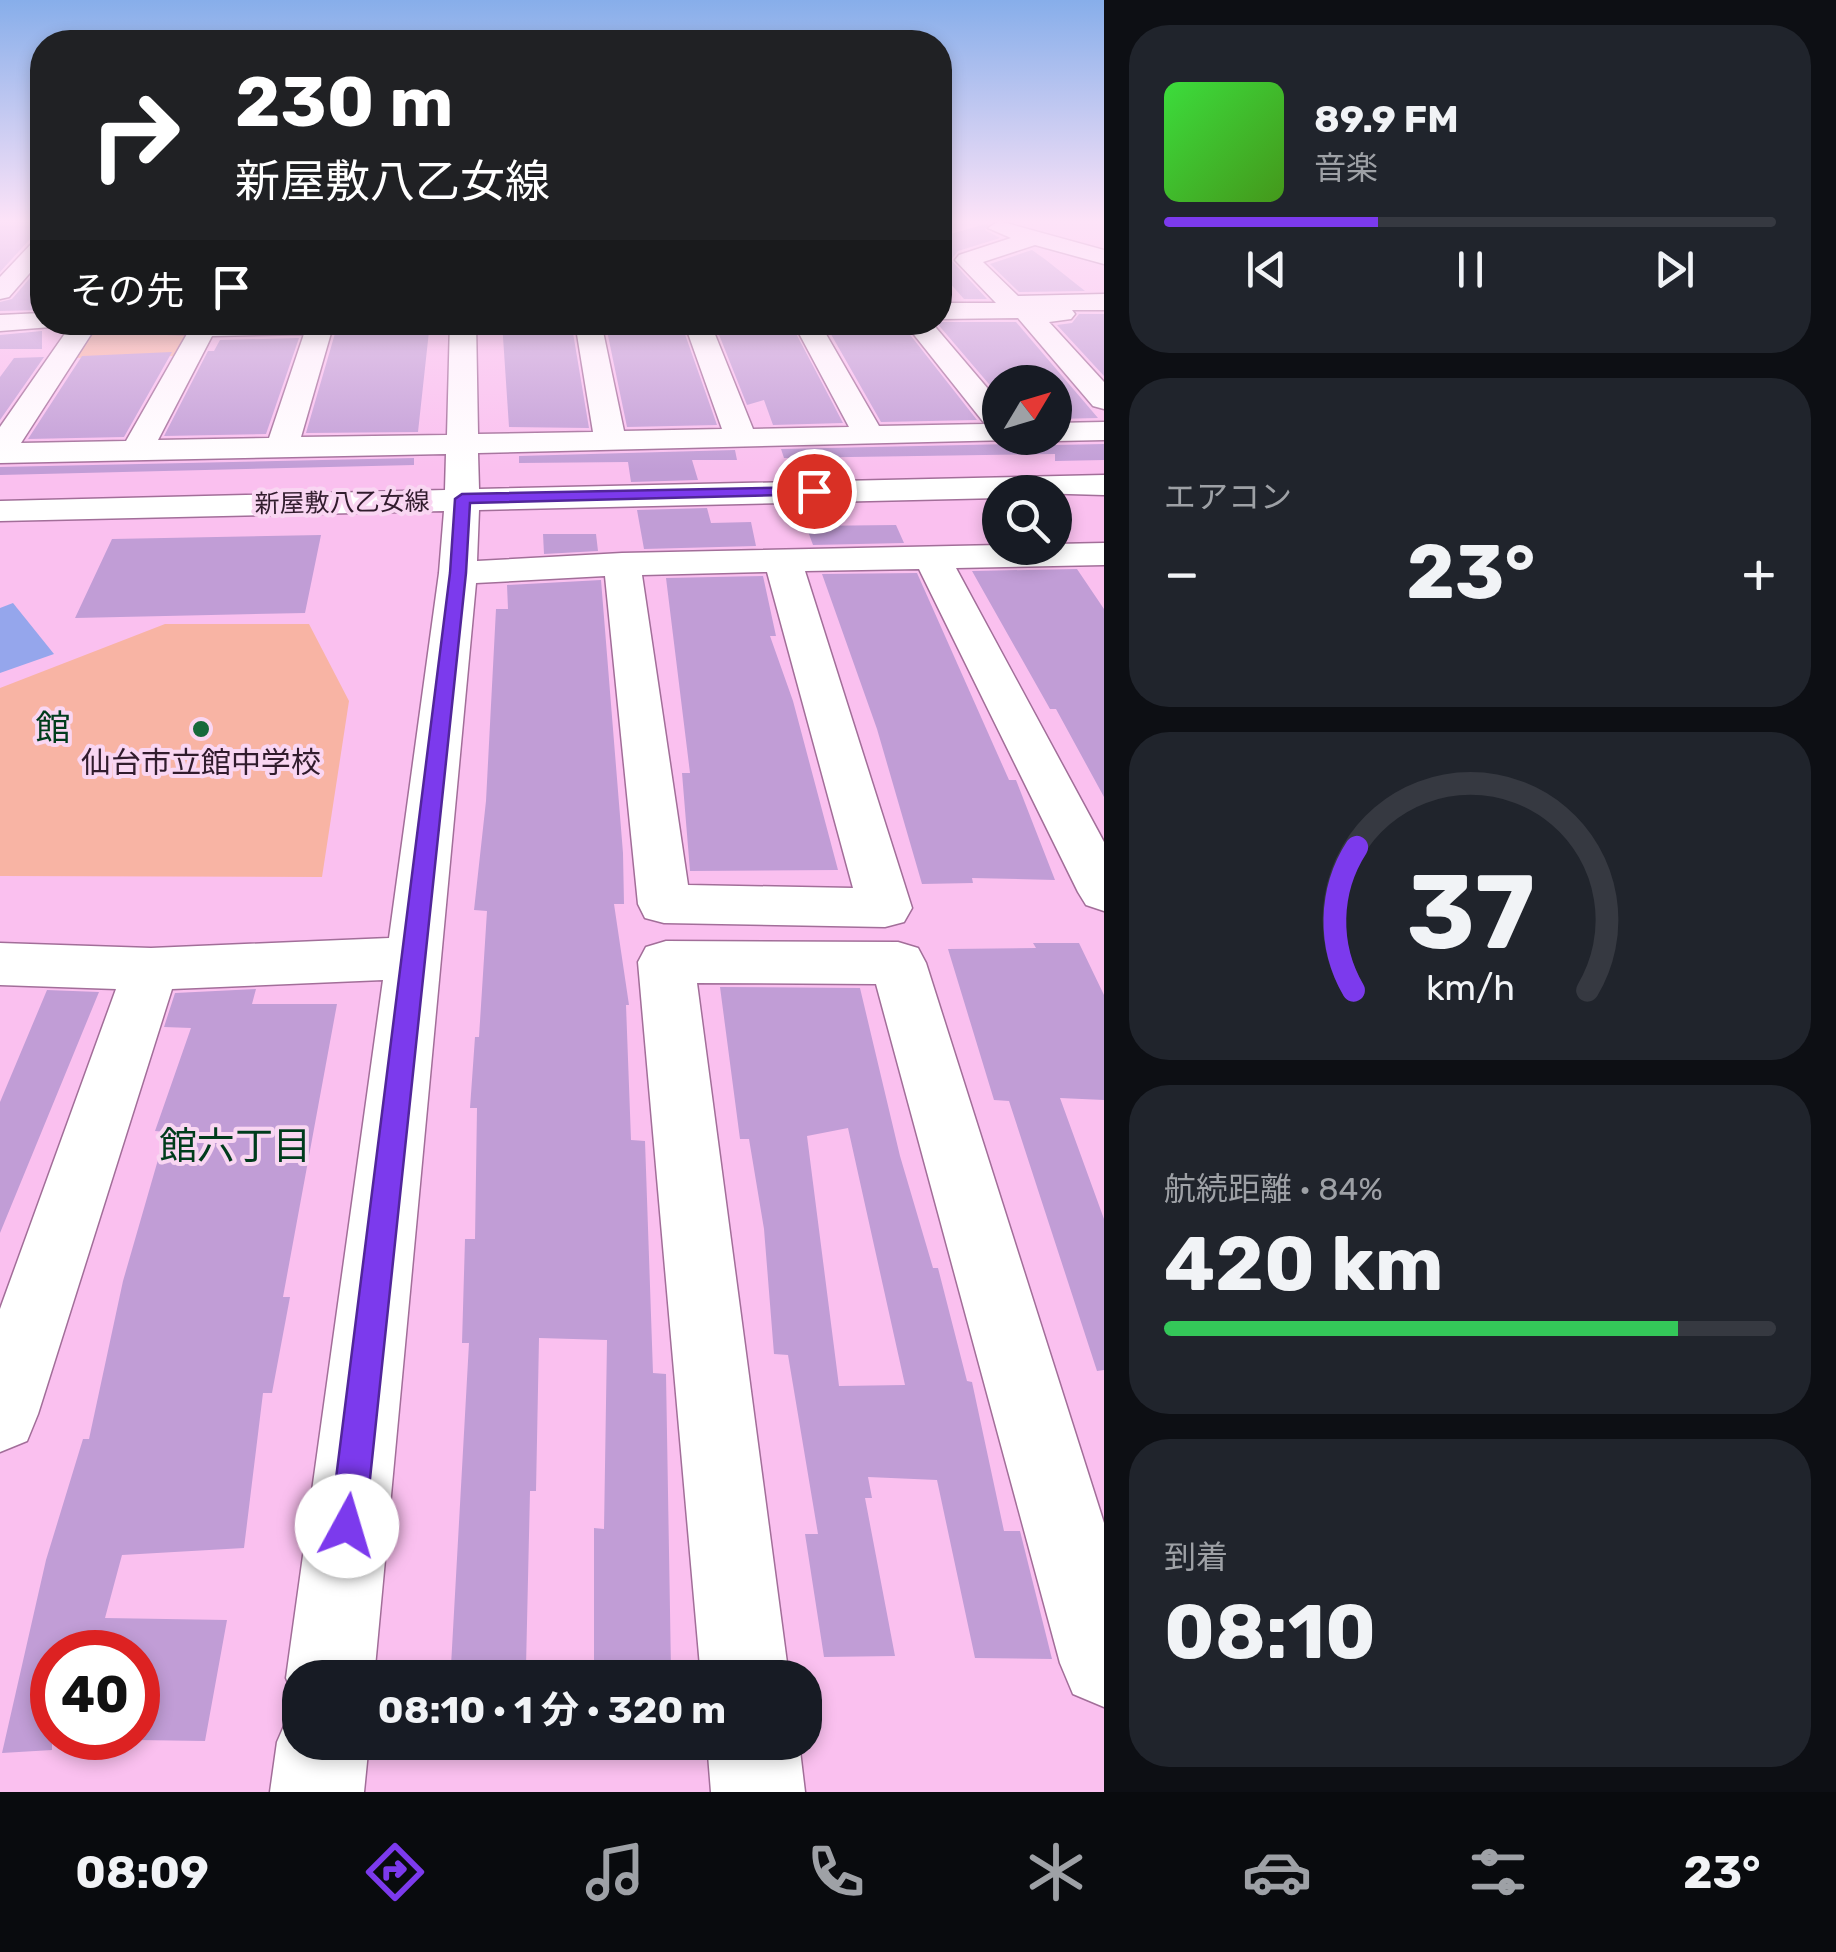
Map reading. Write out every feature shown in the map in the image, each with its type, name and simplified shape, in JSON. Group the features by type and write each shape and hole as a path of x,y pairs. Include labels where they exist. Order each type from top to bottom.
{"street":[{"path":"1011,304 1103,309"},
{"path":"952,312 1103,309"},
{"path":"1103,309 1028,314 1104,400"},
{"path":"0,318 30,317"},
{"path":"0,452 77,335"},
{"path":"136,451 200,335"},
{"path":"282,446 317,335"},
{"path":"332,1660 410,958 458,573 463,335"},
{"path":"590,335 610,442"},
{"path":"703,335 740,438"},
{"path":"813,335 869,435"},
{"path":"928,335 982,400"},
{"path":"1072,432 1104,431"},
{"path":"0,452 282,446 461,472 610,442 982,433"},
{"name":"新屋敷八乙女線","path":"0,510 461,472 982,484"},
{"name":"新屋敷八乙女線","path":"1072,486 1104,485"},
{"path":"458,573 622,564 932,558 1098,562"},
{"path":"932,558 1104,892"},
{"path":"622,564 664,904 885,908 783,562"},
{"path":"0,964 151,969 410,958"},
{"path":"743,1660 666,962 898,963 1104,1663"},
{"path":"0,1414 151,969"},
{"path":"318,1792 321,1760"},
{"path":"754,1760 758,1792"}],"shaded area":[{"path":"87,335 186,335 175,356 71,358"},
{"path":"165,624 309,624 349,701 322,877 0,876 0,688"}],"water":[{"path":"13,603 54,654 0,673 0,608"}],"building":[{"path":"0,304 30,304 30,310 0,311"},
{"path":"1079,314 1104,314 1104,376 1057,325 1072,323"},
{"path":"952,322 1016,322 1053,365 982,365 982,376 947,335 952,335"},
{"path":"0,335 42,335 42,349 0,349"},
{"path":"335,335 429,335 418,432 306,433"},
{"path":"503,335 573,335 589,428 509,427"},
{"path":"608,335 685,335 717,425 627,427"},
{"path":"719,335 797,335 843,423 773,425 764,400 747,405"},
{"path":"831,335 910,335 977,420 881,422"},
{"path":"299,338 266,434 164,436 208,351 214,351 220,340"},
{"path":"172,352 124,437 28,439 82,356"},
{"path":"44,357 0,420 0,377 14,358"},
{"path":"1072,388 1098,418 1072,419"},
{"path":"1104,444 1104,460 1055,461 1055,455 1072,455 1072,445"},
{"path":"982,445 982,455 987,455 784,458 781,449"},
{"path":"735,450 737,460 692,460 698,480 631,482 628,462 519,463 519,456"},
{"path":"414,458 414,465 0,475 0,467"},
{"path":"707,508 711,523 751,522 756,546 644,549 637,510"},
{"path":"896,525 904,543 813,545 806,526"},
{"path":"543,534 596,534 598,551 544,554"},
{"path":"321,535 305,613 75,618 112,539"},
{"path":"1077,569 1104,609 1104,797 972,571"},
{"path":"917,573 1009,780 1016,780 1055,880 972,878 973,883 922,884 877,729 822,574"},
{"path":"763,576 776,636 770,636 793,701 838,870 690,871 682,773 690,773 666,578"},
{"path":"601,580 623,853 624,904 614,904 629,1005 631,1140 645,1141 653,1373 666,1374 671,1660 594,1660 594,1528 604,1529 607,1340 539,1338 536,1491 530,1491 526,1660 451,1660 469,1343 462,1343 465,1239 475,1239 477,1108 470,1108 487,911 474,910 486,801 496,609 508,609 507,585"},
{"path":"1033,943 1079,943 1104,995 1104,1100 1060,1098 1104,1219 1104,1370 1097,1371 1009,1101 994,1100 948,949 1036,948"},
{"path":"720,987 860,988 900,1156 933,1268 938,1268 967,1381 972,1382 1004,1531 1020,1531 1052,1659 975,1658 937,1480 868,1477 872,1498 865,1498 895,1656 824,1657 805,1534 818,1534 788,1355 774,1354 764,1229 749,1139 740,1139","holes":["848,1128 905,1385 839,1386 807,1136"]},
{"path":"256,989 252,1004 337,1004 283,1297 290,1297 272,1393 263,1393 244,1548 122,1555 105,1618 227,1620 205,1741 160,1740 160,1630 30,1630 46,1560 83,1439 89,1439 123,1281 166,1132 155,1131 191,1028 164,1027 175,993"},
{"path":"47,990 99,992 0,1233 0,1102"},
{"path":"30,1630 30,1751 2,1753"}],"place":[{"name":"仙台市立館中学校","path":"201,729"}],"district":[{"name":"館","path":"53,728"},
{"name":"館六丁目","path":"235,1146"}],"route":[{"path":"347,1526 410,958 458,573 462,499 814,491"}]}
